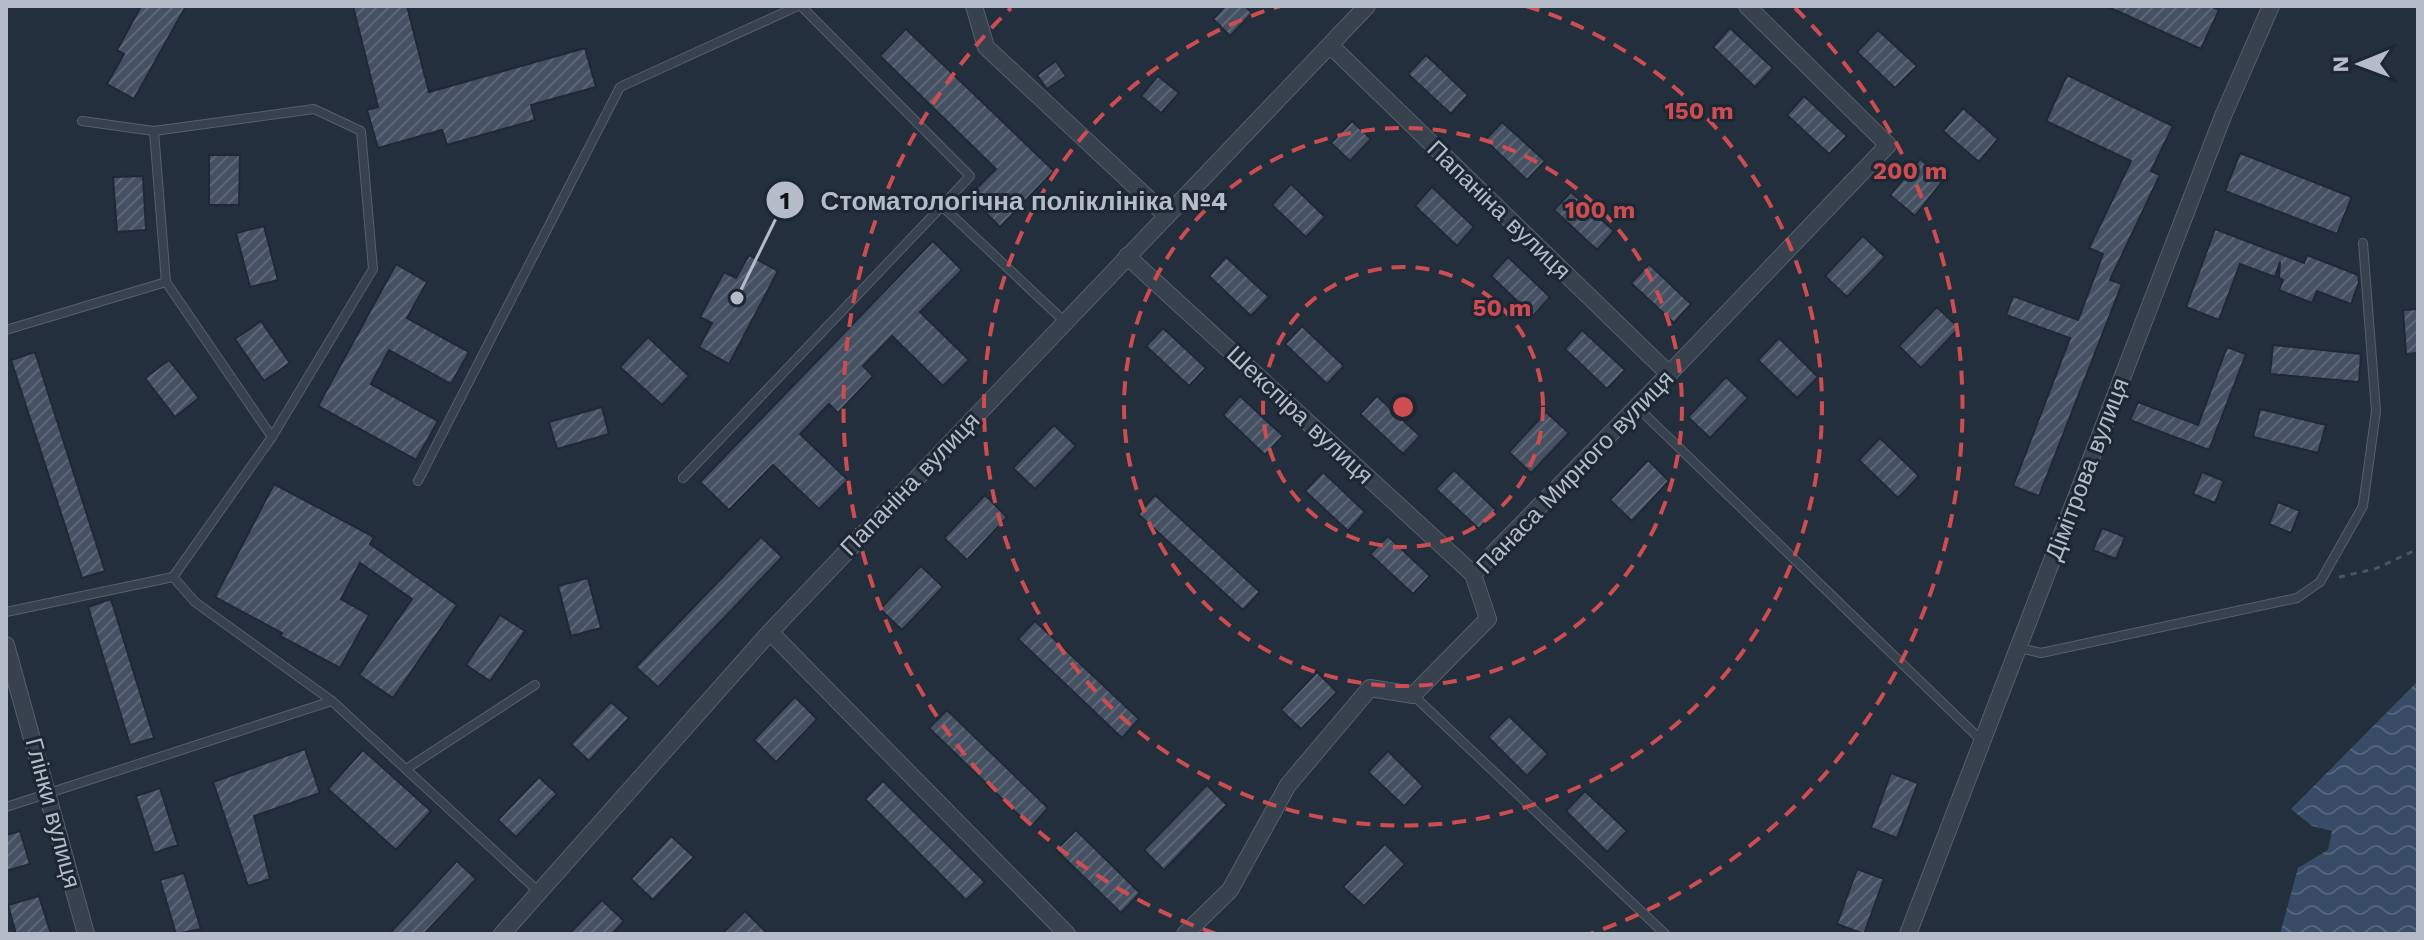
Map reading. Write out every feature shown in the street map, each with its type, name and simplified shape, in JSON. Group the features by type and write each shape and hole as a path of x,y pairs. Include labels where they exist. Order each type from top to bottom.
{"street":[{"path":"974,6 986,47 1167,216"},
{"name":"Папаніна вулиця","path":"502,934 770,632 1367,6"},
{"name":"Панаса Мирного вулиця","path":"1413,695 1488,619 1473,574 1888,145 1747,6"},
{"name":"Дімітрова вулиця","path":"1908,934 2223,116 2271,6"},
{"name":"Папаніна вулиця","path":"1330,45 1669,374"},
{"name":"Шекспіра вулиця","path":"1127,256 1473,574"},
{"path":"770,632 1067,934"},
{"name":"Глінки вулиця","path":"6,645 86,934"},
{"path":"1185,934 1230,890 1288,785 1370,688 1413,695"}],"lane":[{"path":"418,481 620,87 800,6 970,176 683,478"},
{"path":"6,612 173,577 272,437 373,269 361,131 314,109 154,131 82,121"},
{"path":"154,131 166,282 272,437"},
{"path":"942,206 1065,322"},
{"path":"2018,648 2041,653 2297,598 2320,582 2363,506 2376,411 2363,243"},
{"path":"6,330 166,282"},
{"path":"1637,407 1982,741"},
{"path":"173,577 195,602 332,701 539,892"},
{"path":"406,769 535,685"},
{"path":"1413,695 1665,934"},
{"path":"6,807 332,701"}],"path":[{"path":"2320,582 2375,569 2418,549"}],"water":[{"path":"2418,681 2418,934 2280,934 2298,868 2328,850 2332,831 2312,826 2291,809"}],"building":[{"path":"141,6 186,6 134,99 107,84 124,54 117,50"},
{"path":"353,6 407,6 429,92 585,48 596,87 531,105 535,120 447,145 442,130 378,148 367,110 378,107"},
{"path":"1225,6 1245,6 1252,13 1230,36 1213,19"},
{"path":"2106,6 2211,6 2219,10 2201,49"},
{"path":"1730,28 1773,68 1755,87 1713,47"},
{"path":"906,29 1054,171 1000,227 969,196 996,169 880,56"},
{"path":"1878,30 1917,66 1895,88 1857,52"},
{"path":"1426,55 1468,95 1451,114 1408,74"},
{"path":"1056,61 1066,76 1047,89 1037,75"},
{"path":"2067,75 2173,126 2151,171 2160,175 2110,280 2122,284 2039,496 2013,486 2070,338 2006,315 2013,296 2078,320 2103,254 2089,248 2131,161 2046,121"},
{"path":"1158,76 1179,93 1161,113 1141,96"},
{"path":"1804,96 1847,136 1829,154 1787,115"},
{"path":"1963,108 1998,139 1979,162 1943,131"},
{"path":"1352,121 1371,139 1350,161 1331,143"},
{"path":"1502,122 1545,161 1527,180 1485,140"},
{"path":"2240,153 2352,197 2337,234 2225,191"},
{"path":"209,155 240,155 239,205 209,205"},
{"path":"1920,159 1944,179 1915,216 1890,195"},
{"path":"143,176 146,230 117,232 113,177"},
{"path":"1291,184 1325,217 1306,237 1272,205"},
{"path":"1432,187 1474,227 1457,246 1415,206"},
{"path":"1571,192 1614,231 1597,250 1554,210"},
{"path":"264,226 278,280 250,287 236,233"},
{"path":"2215,229 2304,263 2307,255 2358,275 2359,282 2351,304 2317,291 2312,303 2279,290 2283,280 2279,278 2280,262 2275,277 2240,264 2219,320 2186,307"},
{"path":"1863,236 1885,257 1847,297 1825,276"},
{"path":"933,241 962,270 920,312 969,360 943,386 892,336 863,366 873,376 838,413 829,404 800,434 848,480 819,509 773,465 729,510 700,482"},
{"path":"749,255 778,271 729,364 699,347 712,323 700,317 724,272 736,278"},
{"path":"1226,257 1269,297 1251,316 1209,276"},
{"path":"1508,257 1550,297 1533,316 1491,276"},
{"path":"396,264 427,282 407,318 469,352 451,384 389,350 371,384 438,421 416,460 318,406"},
{"path":"1649,264 1691,304 1674,323 1631,283"},
{"path":"1937,307 1959,328 1921,368 1899,346"},
{"path":"2418,309 2418,353 2406,354 2403,310"},
{"path":"261,321 290,363 264,381 235,339"},
{"path":"1302,326 1344,366 1327,384 1285,344"},
{"path":"1163,328 1206,368 1189,386 1146,346"},
{"path":"1582,330 1625,370 1607,389 1565,349"},
{"path":"648,337 689,376 662,405 620,367"},
{"path":"1779,338 1818,377 1797,398 1758,360"},
{"path":"2273,345 2361,354 2359,382 2270,374"},
{"path":"2227,347 2246,354 2209,450 2130,420 2138,402 2198,425"},
{"path":"35,352 105,571 82,578 11,360"},
{"path":"169,360 199,398 175,417 145,378"},
{"path":"1726,377 1748,398 1710,438 1688,417"},
{"path":"1240,396 1283,436 1265,455 1223,415"},
{"path":"1377,396 1420,436 1403,454 1360,414"},
{"path":"602,407 609,434 557,449 549,422"},
{"path":"2260,409 2326,425 2318,453 2253,437"},
{"path":"1546,412 1569,433 1531,473 1509,452"},
{"path":"1054,425 1076,446 1035,489 1013,468"},
{"path":"1880,438 1919,476 1898,498 1859,460"},
{"path":"1648,460 1669,481 1632,521 1610,500"},
{"path":"1454,470 1496,510 1479,529 1436,489"},
{"path":"1323,472 1365,512 1348,531 1305,491"},
{"path":"2202,472 2224,481 2215,503 2193,494"},
{"path":"274,484 374,537 370,544 457,605 393,698 359,675 412,599 360,563 341,599 369,615 340,668 215,597"},
{"path":"985,495 1007,517 967,560 944,538"},
{"path":"1155,495 1260,592 1243,610 1138,514"},
{"path":"2278,502 2300,511 2291,533 2269,524"},
{"path":"2102,528 2125,537 2116,559 2093,550"},
{"path":"1388,536 1430,576 1413,594 1370,554"},
{"path":"761,537 782,557 658,687 636,667"},
{"path":"921,566 943,587 902,630 880,609"},
{"path":"588,578 601,628 571,636 558,586"},
{"path":"111,599 154,738 130,745 88,607"},
{"path":"500,615 525,631 490,681 466,665"},
{"path":"1035,621 1139,719 1122,738 1018,639"},
{"path":"1317,672 1337,692 1301,729 1281,710"},
{"path":"795,697 817,719 776,762 754,740"},
{"path":"611,702 629,718 589,761 571,744"},
{"path":"947,710 1048,808 1031,827 929,728"},
{"path":"1509,716 1548,754 1527,776 1488,737"},
{"path":"305,749 320,793 254,816 270,879 248,886 213,782"},
{"path":"363,750 431,811 396,850 328,789"},
{"path":"1388,751 1423,786 1404,806 1368,772"},
{"path":"1891,773 1918,783 1897,838 1871,828"},
{"path":"539,777 557,794 516,837 498,820"},
{"path":"883,781 985,882 966,900 865,799"},
{"path":"1207,785 1227,805 1164,870 1144,850"},
{"path":"160,788 178,845 154,853 136,796"},
{"path":"1585,791 1627,831 1607,852 1566,811"},
{"path":"1076,830 1140,893 1121,913 1056,850"},
{"path":"20,831 30,864 6,871 6,835"},
{"path":"671,836 694,857 653,900 631,879"},
{"path":"1385,844 1405,864 1364,906 1343,887"},
{"path":"457,861 476,879 424,934 389,934"},
{"path":"1857,869 1884,879 1864,934 1837,924"},
{"path":"184,873 201,929 176,934 160,880"},
{"path":"39,896 51,934 16,934 8,905"},
{"path":"602,900 624,921 612,934 569,934"},
{"path":"745,911 768,934 722,934"}],"place":[{"name":"Стоматологічна поліклініка №4","path":"737,298"}]}
